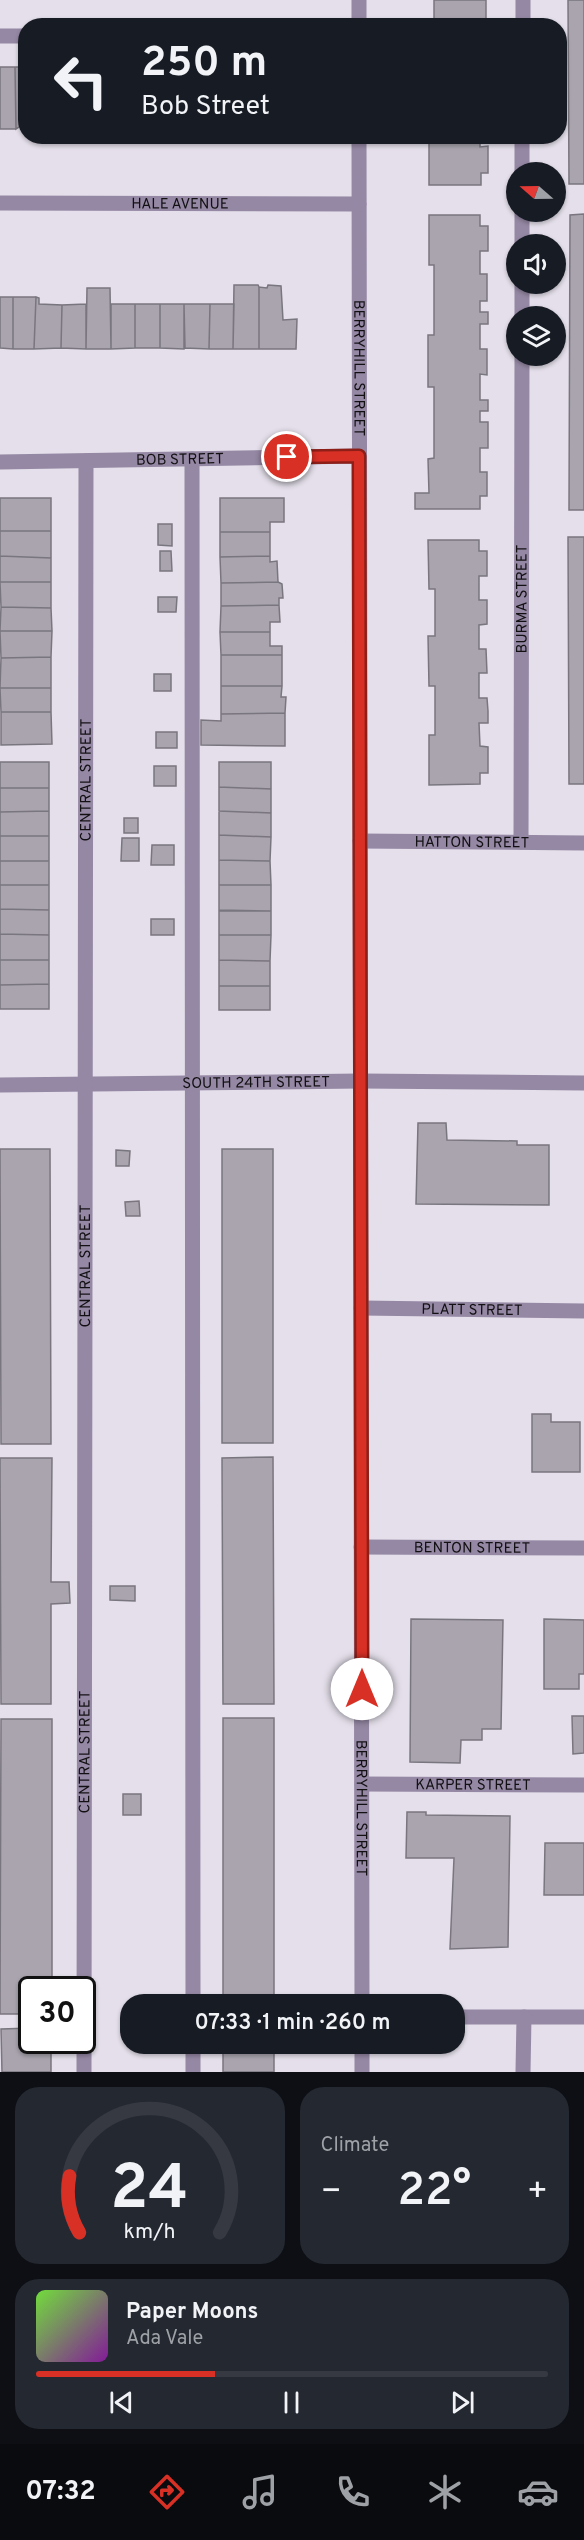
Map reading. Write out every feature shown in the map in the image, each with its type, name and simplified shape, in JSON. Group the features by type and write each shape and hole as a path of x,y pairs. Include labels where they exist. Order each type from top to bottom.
{"street":[{"path":"359,0 359,18"},
{"path":"523,0 523,18"},
{"path":"0,36 18,36"},
{"name":"BERRYHILL STREET","path":"359,144 362,1994"},
{"path":"522,144 522,162"},
{"name":"HALE AVENUE","path":"0,203 359,204"},
{"name":"BURMA STREET","path":"521,842 522,366"},
{"name":"BOB STREET","path":"0,462 359,456"},
{"path":"192,459 193,1994"},
{"name":"CENTRAL STREET","path":"84,2072 86,461"},
{"name":"HATTON STREET","path":"360,841 584,843"},
{"name":"SOUTH 24TH STREET","path":"0,1085 361,1081 584,1083"},
{"name":"PLATT STREET","path":"361,1308 584,1311"},
{"name":"BENTON STREET","path":"361,1547 584,1548"},
{"name":"KARPER STREET","path":"362,1784 584,1785"},
{"path":"465,2017 584,2018"},
{"path":"523,2072 524,2017"},
{"path":"193,2054 193,2072"},
{"path":"362,2054 362,2072"}],"building":[{"path":"434,0 486,0 486,18 434,18"},
{"path":"568,0 584,0 584,184 569,184"},
{"path":"0,67 15,67 16,129 0,129"},
{"path":"15,67 18,67 18,128 16,129"},
{"path":"429,144 488,146 488,173 481,173 481,185 429,185"},
{"path":"584,214 584,510 569,510 570,215"},
{"path":"429,215 480,215 480,226 488,226 488,251 480,251 480,274 487,274 487,301 480,301 480,312 488,312 488,324 480,324 480,349 487,349 487,375 480,374 480,400 488,400 488,411 480,411 480,422 488,422 488,448 480,448 480,472 487,472 487,496 480,496 480,509 415,509 415,493 429,493 428,459 434,458 434,387 428,387 428,335 434,335 434,265 429,265"},
{"path":"234,285 258,285 259,287 259,349 233,349"},
{"path":"268,285 281,286 283,320 297,319 296,349 259,349 259,287 267,288"},
{"path":"87,288 110,288 111,349 86,349"},
{"path":"0,297 13,297 13,349 0,348"},
{"path":"13,297 36,297 34,349 13,349"},
{"path":"36,297 39,298 39,304 62,305 61,348 34,349"},
{"path":"86,304 86,349 61,348 62,305"},
{"path":"111,304 135,304 135,348 111,349"},
{"path":"135,304 160,304 160,348 135,348"},
{"path":"160,304 184,304 184,349 160,348"},
{"path":"184,304 210,304 209,349 185,348"},
{"path":"210,304 234,304 233,349 209,349"},
{"path":"0,498 51,498 51,531 0,531"},
{"path":"220,498 284,498 284,522 270,522 270,532 220,532"},
{"path":"158,524 172,524 172,546 158,545"},
{"path":"0,531 51,531 51,558 0,556"},
{"path":"220,532 270,532 270,556 220,557"},
{"path":"568,537 584,537 584,784 569,784"},
{"path":"428,540 479,540 479,551 487,551 487,576 479,576 479,600 487,600 487,624 479,625 479,649 486,649 487,673 479,673 479,698 487,698 488,723 479,723 480,746 488,747 488,773 480,773 480,784 429,785 429,735 435,735 435,686 429,686 428,636 435,636 435,589 429,589"},
{"path":"160,551 171,551 172,571 160,571"},
{"path":"0,556 51,558 51,582 0,582"},
{"path":"270,556 270,562 277,561 278,582 221,583 220,557"},
{"path":"0,582 51,582 51,608 1,607"},
{"path":"278,582 282,584 283,598 279,598 279,605 221,606 221,583"},
{"path":"158,597 177,597 176,612 158,612"},
{"path":"279,605 280,622 270,622 270,632 220,632 221,606"},
{"path":"1,607 51,608 52,631 0,631"},
{"path":"0,631 52,631 51,657 1,658"},
{"path":"220,632 270,632 270,646 282,646 282,655 221,655"},
{"path":"221,655 282,655 282,686 221,686"},
{"path":"51,657 51,688 0,688 1,658"},
{"path":"154,674 171,674 171,691 154,691"},
{"path":"221,686 282,686 281,697 286,697 285,713 221,714"},
{"path":"0,688 51,688 51,712 1,712"},
{"path":"1,712 51,712 52,744 1,745"},
{"path":"285,713 285,746 201,745 201,720 221,721 221,714"},
{"path":"156,732 177,732 177,748 156,748"},
{"path":"0,762 49,762 49,788 0,788"},
{"path":"219,762 271,762 271,789 219,787"},
{"path":"154,766 176,766 176,786 154,786"},
{"path":"219,787 271,789 271,813 219,811"},
{"path":"0,788 49,788 49,811 0,812"},
{"path":"49,811 49,836 0,836 0,812"},
{"path":"219,811 271,813 271,837 219,835"},
{"path":"124,818 138,818 138,833 124,833"},
{"path":"219,835 271,837 270,861 219,860"},
{"path":"0,836 49,836 49,861 0,861"},
{"path":"122,838 139,838 139,861 121,861"},
{"path":"152,845 174,845 174,865 151,865"},
{"path":"219,860 270,861 271,885 219,885"},
{"path":"0,861 49,861 49,885 0,885"},
{"path":"0,885 49,885 49,910 0,909"},
{"path":"219,885 271,885 271,911 219,910"},
{"path":"0,909 49,910 49,935 0,934"},
{"path":"219,911 271,911 271,935 219,935"},
{"path":"151,919 174,919 174,935 151,935"},
{"path":"0,934 49,935 49,960 0,960"},
{"path":"219,935 271,935 270,961 219,960"},
{"path":"0,960 49,960 49,984 0,985"},
{"path":"219,960 270,961 270,986 219,986"},
{"path":"49,984 49,1009 0,1009 0,985"},
{"path":"219,986 270,986 270,1010 219,1010"},
{"path":"418,1123 446,1123 447,1140 517,1141 517,1145 549,1145 549,1205 416,1204"},
{"path":"0,1149 50,1149 51,1444 1,1444"},
{"path":"222,1149 273,1149 273,1443 222,1443"},
{"path":"116,1150 130,1151 129,1166 116,1166"},
{"path":"139,1201 140,1216 126,1216 125,1202"},
{"path":"532,1414 551,1414 551,1422 580,1422 580,1472 532,1472"},
{"path":"273,1457 274,1704 223,1704 222,1458"},
{"path":"0,1458 52,1458 51,1582 69,1582 70,1603 51,1604 51,1704 1,1704"},
{"path":"110,1586 135,1586 135,1601 110,1600"},
{"path":"411,1619 503,1620 501,1729 482,1729 482,1740 461,1740 460,1763 410,1762"},
{"path":"544,1619 584,1620 584,1674 579,1674 579,1689 544,1689"},
{"path":"572,1716 584,1716 584,1753 573,1754"},
{"path":"223,1718 274,1718 274,1994 223,1994"},
{"path":"1,1719 52,1719 52,1976 18,1976 18,2014 0,2014"},
{"path":"123,1794 141,1794 141,1815 123,1815"},
{"path":"407,1812 426,1812 426,1815 510,1816 508,1947 450,1949 454,1858 406,1858"},
{"path":"545,1843 584,1843 584,1895 544,1895"},
{"path":"18,2028 18,2054 51,2054 51,2072 2,2072 1,2029"},
{"path":"223,2054 274,2054 274,2072 223,2072"}],"route":[{"path":"287,457 359,456 362,1689"}]}
